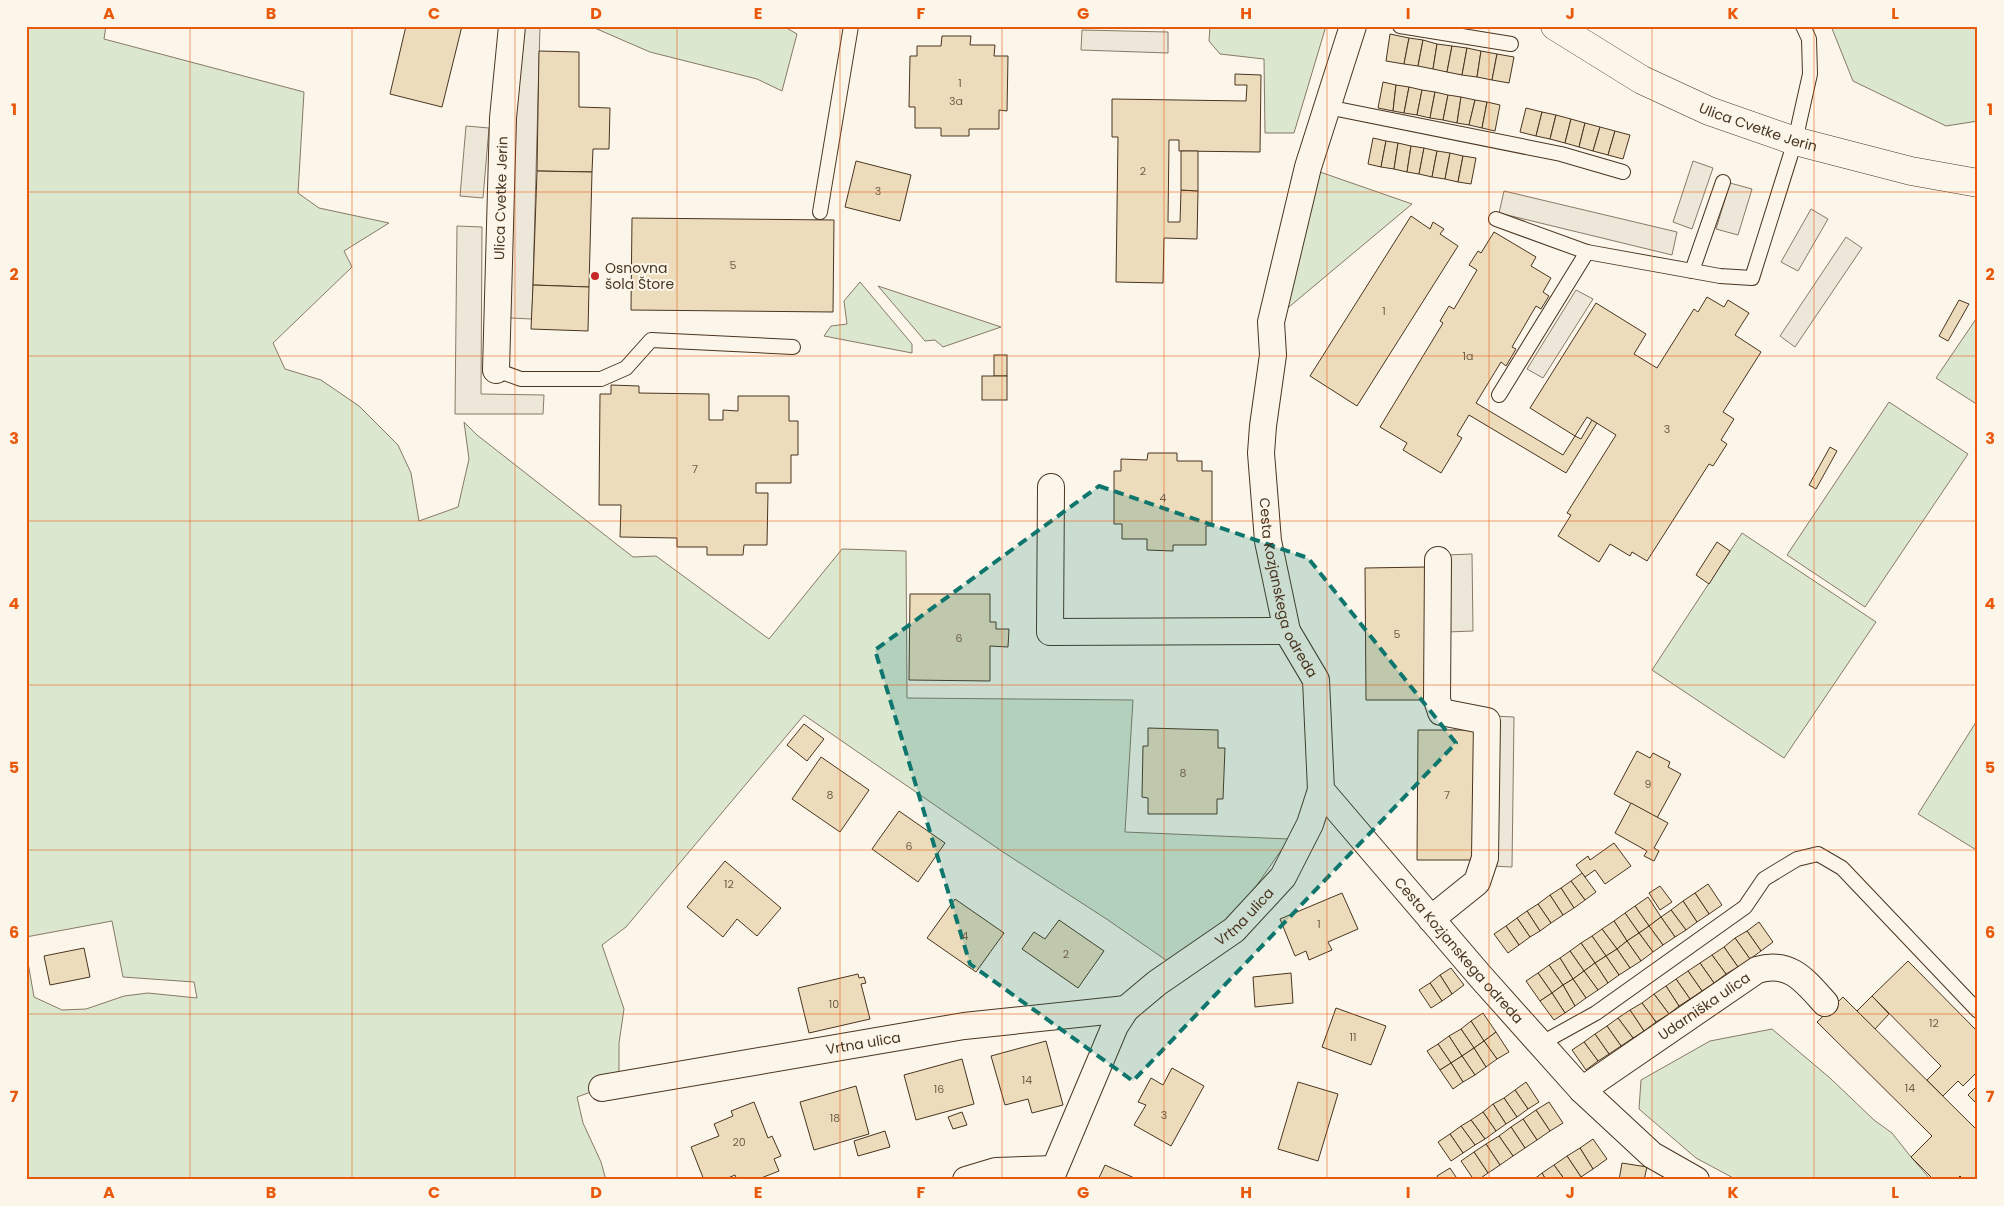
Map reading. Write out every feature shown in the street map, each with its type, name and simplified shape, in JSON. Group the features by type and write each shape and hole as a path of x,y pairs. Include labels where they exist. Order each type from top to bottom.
{"street":[{"name":"Ulica Cvetke Jerin","path":"496,370 503,118 512,26"},
{"name":"Cesta Kozjanskega odreda","path":"1353,26 1308,167 1271,322 1273,355 1263,426 1262,453 1268,541 1287,631 1316,680 1321,790 1431,919 1582,1090 1652,1155 1696,1180"},
{"name":"Ulica Cvetke Jerin","path":"1555,26 1642,80 1709,111 1795,141 1911,171 1978,183"},
{"path":"1052,487 1050,632 1287,631"},
{"path":"1431,919 1477,882 1485,858 1487,721 1441,712 1437,700 1438,560"},
{"name":"Vrtna ulica","path":"966,1180 996,1170 1052,1174 1115,1026 1126,1009 1157,983 1234,930 1282,877 1310,824 1321,790"},
{"name":"Udarniška ulica","path":"1582,1090 1757,970 1767,967 1782,967 1802,978 1825,1003"},
{"name":"Vrtna ulica","path":"602,1088 964,1026 1126,1009"}],"lane":[{"path":"820,212 850,26"},
{"path":"1400,26 1511,44"},
{"path":"1496,219 1587,252 1720,276 1752,278 1795,141 1810,74 1809,39 1803,26"},
{"path":"1327,107 1561,154 1623,172"},
{"path":"1692,271 1723,182"},
{"path":"1499,394 1587,252"},
{"path":"496,370 521,379 601,379 626,368 652,340 792,347"},
{"path":"1540,1044 1596,1013 1745,907 1764,879 1797,859 1818,854 1842,868 1978,1011"}],"highlighted area":[{"path":"1099,486 1308,558 1456,743 1133,1081 970,964 875,650"}],"green space":[{"path":"26,26 106,26 104,39 304,92 298,193 319,208 389,223 344,251 352,267 273,343 285,369 321,380 359,406 398,445 411,473 419,521 458,507 469,459 464,422 477,435 633,557 656,556 769,639 842,549 906,551 907,698 1133,700 1125,832 1289,839 1236,915 1173,965 1003,852 804,715 626,927 602,945 624,1009 619,1043 619,1075 602,1088 577,1097 583,1123 601,1162 606,1180 26,1180 26,951 34,997 62,1010 86,1009 124,996 148,993 197,998 194,982 123,977 112,921 26,937"},
{"path":"590,26 783,26 797,34 782,91 757,79 650,52"},
{"path":"1210,26 1326,26 1294,133 1265,133 1264,59 1220,54 1209,41"},
{"path":"1831,26 1978,26 1978,121 1946,126 1853,81"},
{"path":"1320,172 1412,204 1271,322"},
{"path":"860,282 912,344 912,353 824,336 831,326 847,324 844,301"},
{"path":"878,286 1001,327 943,347 935,340 925,341"},
{"path":"1978,316 1978,405 1936,378"},
{"path":"1889,402 1968,454 1865,607 1787,555"},
{"path":"1742,533 1876,622 1784,758 1652,670"},
{"path":"1978,719 1978,851 1918,814"},
{"path":"1772,1029 1830,1078 1874,1120 1892,1133 1931,1180 1737,1180 1696,1158 1639,1109 1641,1080 1710,1041"}],"shaded area":[{"path":"518,26 540,26 532,319 510,318"},
{"path":"1082,30 1168,32 1168,53 1081,50"},
{"path":"466,126 489,128 483,198 460,196"},
{"path":"1693,161 1713,168 1692,229 1673,222"},
{"path":"1730,183 1752,189 1738,235 1716,229"},
{"path":"1504,191 1677,232 1672,255 1499,213"},
{"path":"1811,209 1828,219 1798,271 1781,262"},
{"path":"457,226 482,227 481,394 544,395 543,414 455,414"},
{"path":"1846,237 1862,248 1795,347 1780,336"},
{"path":"1576,290 1593,299 1543,378 1527,369"},
{"path":"1472,554 1473,631 1447,632 1446,555"},
{"path":"1493,716 1514,717 1512,867 1491,866"}],"building":[{"path":"406,26 462,26 442,107 390,94"},
{"path":"1390,34 1409,38 1404,64 1386,61"},
{"path":"942,36 971,36 970,45 995,45 994,56 1008,56 1007,111 999,110 999,129 969,129 969,136 941,136 941,128 915,128 915,107 909,107 910,56 917,56 917,46 941,46"},
{"path":"1409,38 1423,40 1418,66 1404,64"},
{"path":"1423,40 1437,44 1433,69 1418,66"},
{"path":"1437,44 1452,46 1447,72 1433,69"},
{"path":"1452,46 1467,48 1462,75 1447,72"},
{"path":"1467,48 1481,51 1477,77 1462,75"},
{"path":"539,51 579,52 579,107 610,108 609,149 593,149 592,172 537,171"},
{"path":"1481,51 1497,54 1492,80 1477,77"},
{"path":"1497,54 1514,57 1509,83 1492,80"},
{"path":"1235,74 1261,75 1260,152 1179,151 1179,140 1169,140 1168,222 1180,222 1181,190 1198,191 1197,239 1164,238 1163,283 1116,282 1118,137 1112,137 1112,99 1246,101 1247,85 1235,85"},
{"path":"1383,82 1396,85 1393,111 1378,108"},
{"path":"1396,85 1409,87 1404,113 1393,111"},
{"path":"1409,87 1422,90 1417,115 1404,113"},
{"path":"1422,90 1435,92 1430,118 1417,115"},
{"path":"1435,92 1448,95 1443,120 1430,118"},
{"path":"1448,95 1461,97 1457,123 1443,120"},
{"path":"1461,97 1475,100 1469,125 1457,123"},
{"path":"1475,100 1487,102 1482,128 1469,125"},
{"path":"1487,102 1500,105 1495,131 1482,128"},
{"path":"1526,108 1542,112 1536,136 1520,132"},
{"path":"1542,112 1556,115 1550,139 1536,136"},
{"path":"1556,115 1571,119 1565,143 1550,139"},
{"path":"1571,119 1585,123 1579,147 1565,143"},
{"path":"1585,123 1600,127 1593,151 1579,147"},
{"path":"1600,127 1615,131 1608,155 1593,151"},
{"path":"1615,131 1630,135 1623,159 1608,155"},
{"path":"1373,138 1386,141 1381,167 1368,164"},
{"path":"1386,141 1398,143 1394,169 1381,167"},
{"path":"1398,143 1411,146 1407,172 1394,169"},
{"path":"1411,146 1424,148 1419,174 1407,172"},
{"path":"1424,148 1437,151 1432,177 1419,174"},
{"path":"1181,151 1198,151 1198,191 1181,190"},
{"path":"1437,151 1450,153 1445,179 1432,177"},
{"path":"1450,153 1463,156 1458,182 1445,179"},
{"path":"1463,156 1476,158 1471,184 1458,182"},
{"path":"856,161 911,175 900,221 845,207"},
{"path":"537,171 592,172 589,287 533,285"},
{"path":"1411,216 1430,229 1433,222 1444,229 1440,234 1458,246 1357,406 1310,376"},
{"path":"632,218 834,220 833,312 631,310"},
{"path":"1494,232 1536,257 1531,266 1551,278 1543,292 1549,296 1541,309 1536,306 1512,347 1516,349 1506,366 1501,362 1476,403 1563,455 1575,436 1581,439 1592,420 1597,423 1566,473 1469,415 1457,435 1462,438 1441,473 1403,450 1407,443 1380,427 1443,323 1440,321 1449,306 1454,309 1477,270 1469,265 1478,251 1481,253"},
{"path":"533,285 589,287 588,331 531,329"},
{"path":"1707,297 1724,307 1728,300 1749,313 1735,335 1761,352 1723,412 1734,419 1721,440 1727,444 1713,466 1709,464 1647,561 1632,552 1630,556 1610,544 1599,562 1558,536 1571,515 1567,513 1616,435 1587,417 1575,436 1530,408 1596,303 1646,334 1634,354 1657,368 1694,309 1698,312"},
{"path":"1959,300 1969,304 1948,341 1939,336"},
{"path":"994,355 1007,355 1007,376 994,376"},
{"path":"982,376 1007,376 1007,400 982,400"},
{"path":"611,385 639,386 639,393 709,394 709,420 723,420 723,410 738,411 738,396 789,396 789,421 798,421 798,455 791,455 791,483 756,483 756,493 768,493 767,545 744,545 743,555 707,555 707,547 677,547 677,538 620,537 621,505 599,505 600,394 611,394"},
{"path":"1830,447 1837,451 1816,489 1809,485"},
{"path":"1148,453 1177,453 1177,461 1202,461 1202,471 1212,471 1212,526 1206,526 1206,545 1173,545 1173,551 1147,550 1147,539 1122,539 1122,524 1114,524 1114,471 1121,471 1121,459 1147,460"},
{"path":"1717,542 1730,551 1709,584 1696,575"},
{"path":"1427,567 1428,700 1366,700 1365,568"},
{"path":"910,594 990,594 990,622 996,622 996,629 1009,629 1008,647 990,646 990,681 909,680"},
{"path":"804,724 824,739 807,761 787,745"},
{"path":"1148,728 1218,730 1218,748 1225,748 1223,799 1217,799 1217,814 1148,814 1148,798 1142,797 1143,746 1148,746"},
{"path":"1418,730 1477,730 1476,860 1417,860"},
{"path":"1637,751 1650,758 1653,753 1670,762 1668,767 1681,774 1657,818 1614,794"},
{"path":"821,757 869,790 840,832 792,799"},
{"path":"1631,803 1668,823 1654,848 1659,851 1654,861 1644,856 1647,851 1615,833"},
{"path":"899,811 945,843 918,882 872,849"},
{"path":"1614,843 1631,866 1605,884 1595,870 1585,877 1576,865 1588,856 1590,860"},
{"path":"725,861 781,908 757,936 737,919 723,937 687,907"},
{"path":"1582,873 1596,892 1585,900 1571,881"},
{"path":"1571,881 1585,900 1574,908 1561,888"},
{"path":"1708,884 1722,905 1709,914 1695,893"},
{"path":"1660,886 1672,902 1660,910 1649,893"},
{"path":"1561,888 1574,908 1563,915 1550,895"},
{"path":"1342,893 1358,929 1328,942 1332,950 1309,960 1306,951 1295,956 1280,919"},
{"path":"1695,893 1709,914 1697,922 1683,901"},
{"path":"1550,895 1563,915 1551,923 1538,904"},
{"path":"1648,897 1661,917 1649,926 1635,906"},
{"path":"955,899 1004,933 976,972 927,938"},
{"path":"1683,901 1697,922 1686,930 1671,910"},
{"path":"1538,904 1551,923 1540,931 1527,911"},
{"path":"1635,906 1649,926 1639,933 1625,913"},
{"path":"1671,910 1686,930 1675,937 1661,917"},
{"path":"1527,911 1540,931 1530,937 1517,918"},
{"path":"1625,913 1639,933 1627,941 1614,921"},
{"path":"1661,917 1675,937 1663,945 1649,926"},
{"path":"1517,918 1530,937 1519,945 1506,926"},
{"path":"1059,920 1104,951 1078,988 1022,949 1034,932 1045,939"},
{"path":"1614,921 1627,941 1617,949 1602,929"},
{"path":"1759,922 1773,942 1761,951 1747,931"},
{"path":"1506,926 1519,945 1508,953 1494,934"},
{"path":"1649,926 1663,945 1653,952 1639,933"},
{"path":"1602,929 1617,949 1606,956 1592,936"},
{"path":"1747,931 1761,951 1750,959 1735,938"},
{"path":"1639,933 1653,952 1641,961 1627,941"},
{"path":"1592,936 1606,956 1595,963 1581,943"},
{"path":"1735,938 1750,959 1738,967 1724,947"},
{"path":"1627,941 1641,961 1630,968 1617,949"},
{"path":"1581,943 1595,963 1584,971 1570,951"},
{"path":"1724,947 1738,967 1726,974 1712,955"},
{"path":"84,948 90,977 50,985 44,956"},
{"path":"1617,949 1630,968 1619,975 1606,956"},
{"path":"1570,951 1584,971 1573,979 1560,958"},
{"path":"1712,955 1726,974 1714,983 1700,963"},
{"path":"1606,956 1619,975 1608,983 1595,963"},
{"path":"1560,958 1573,979 1563,985 1549,965"},
{"path":"1908,961 1978,1032 1978,1071 1963,1086 1958,1081 1943,1096 1927,1080 1941,1066 1872,996"},
{"path":"1595,963 1608,983 1598,990 1584,971"},
{"path":"1700,963 1714,983 1702,991 1688,971"},
{"path":"1549,965 1563,985 1552,993 1538,973"},
{"path":"1451,968 1464,985 1452,994 1440,975"},
{"path":"1584,971 1598,990 1586,998 1573,979"},
{"path":"1688,971 1702,991 1690,999 1676,979"},
{"path":"1291,973 1293,1003 1255,1007 1253,977"},
{"path":"1538,973 1552,993 1540,1001 1526,981"},
{"path":"858,974 859,978 864,977 866,983 861,984 870,1019 809,1033 798,988"},
{"path":"1440,975 1452,994 1442,1001 1430,983"},
{"path":"1573,979 1586,998 1575,1006 1563,985"},
{"path":"1676,979 1690,999 1679,1006 1666,986"},
{"path":"1430,983 1442,1001 1431,1008 1419,990"},
{"path":"1563,985 1575,1006 1565,1013 1552,993"},
{"path":"1666,986 1679,1006 1669,1014 1654,994"},
{"path":"1552,993 1565,1013 1554,1020 1540,1001"},
{"path":"1654,994 1669,1014 1656,1022 1642,1003"},
{"path":"1872,996 1889,1014 1875,1029 1857,1011"},
{"path":"1843,997 1978,1131 1978,1174 1972,1180 1964,1180 1960,1176 1956,1180 1934,1180 1911,1157 1932,1136 1817,1022"},
{"path":"1642,1003 1656,1022 1644,1031 1630,1010"},
{"path":"1336,1008 1386,1026 1371,1065 1322,1047"},
{"path":"1630,1010 1644,1031 1633,1038 1618,1018"},
{"path":"1483,1013 1496,1032 1484,1041 1471,1021"},
{"path":"1618,1018 1633,1038 1621,1046 1607,1026"},
{"path":"1471,1021 1484,1041 1474,1048 1461,1029"},
{"path":"1607,1026 1621,1046 1609,1054 1595,1034"},
{"path":"1461,1029 1474,1048 1462,1056 1449,1036"},
{"path":"1496,1032 1509,1052 1497,1059 1484,1041"},
{"path":"1595,1034 1609,1054 1598,1061 1584,1042"},
{"path":"1449,1036 1462,1056 1451,1063 1438,1044"},
{"path":"1046,1041 1063,1105 1032,1113 1028,1099 1005,1105 991,1056"},
{"path":"1484,1041 1497,1059 1486,1067 1474,1048"},
{"path":"1584,1042 1598,1061 1586,1070 1572,1050"},
{"path":"1438,1044 1451,1063 1440,1070 1427,1051"},
{"path":"1474,1048 1486,1067 1475,1075 1462,1056"},
{"path":"1462,1056 1475,1075 1463,1082 1451,1063"},
{"path":"962,1059 974,1104 916,1120 904,1075"},
{"path":"1451,1063 1463,1082 1453,1089 1440,1070"},
{"path":"1172,1068 1204,1086 1171,1146 1134,1125 1146,1105 1138,1102 1151,1078 1163,1085"},
{"path":"1298,1082 1338,1094 1318,1161 1278,1149"},
{"path":"1526,1082 1539,1102 1528,1109 1515,1090"},
{"path":"1978,1085 1978,1105 1968,1095"},
{"path":"856,1086 869,1134 814,1150 800,1102"},
{"path":"1515,1090 1528,1109 1517,1117 1504,1098"},
{"path":"1504,1098 1517,1117 1506,1124 1493,1104"},
{"path":"754,1102 768,1138 772,1136 781,1156 774,1159 779,1171 756,1180 737,1180 735,1175 723,1180 704,1180 691,1147 719,1136 714,1124 733,1116 731,1111"},
{"path":"1549,1102 1563,1123 1550,1131 1536,1110"},
{"path":"1493,1104 1506,1124 1496,1131 1483,1112"},
{"path":"1536,1110 1550,1131 1537,1140 1523,1119"},
{"path":"962,1112 967,1125 953,1129 948,1117"},
{"path":"1483,1112 1496,1131 1485,1139 1471,1120"},
{"path":"1523,1119 1537,1140 1525,1148 1511,1127"},
{"path":"1471,1120 1485,1139 1475,1145 1461,1126"},
{"path":"1461,1126 1475,1145 1463,1153 1450,1134"},
{"path":"1511,1127 1525,1148 1513,1156 1499,1136"},
{"path":"885,1131 890,1147 858,1156 854,1141"},
{"path":"1450,1134 1463,1153 1451,1161 1438,1142"},
{"path":"1499,1136 1513,1156 1500,1165 1486,1144"},
{"path":"1593,1139 1607,1159 1593,1169 1580,1148"},
{"path":"1486,1144 1500,1165 1488,1173 1474,1152"},
{"path":"1580,1148 1593,1169 1581,1177 1567,1156"},
{"path":"1474,1152 1488,1173 1478,1180 1474,1180 1461,1161"},
{"path":"1567,1156 1581,1177 1577,1180 1565,1180 1554,1165"},
{"path":"1622,1163 1647,1167 1644,1180 1619,1180"},
{"path":"1105,1165 1139,1180 1098,1180"},
{"path":"1554,1165 1565,1180 1546,1180 1542,1173"},
{"path":"1450,1168 1458,1180 1439,1180 1437,1176"},
{"path":"1542,1173 1546,1180 1533,1180"}],"place":[{"name":"Osnovna šola Štore","path":"595,276"}]}
